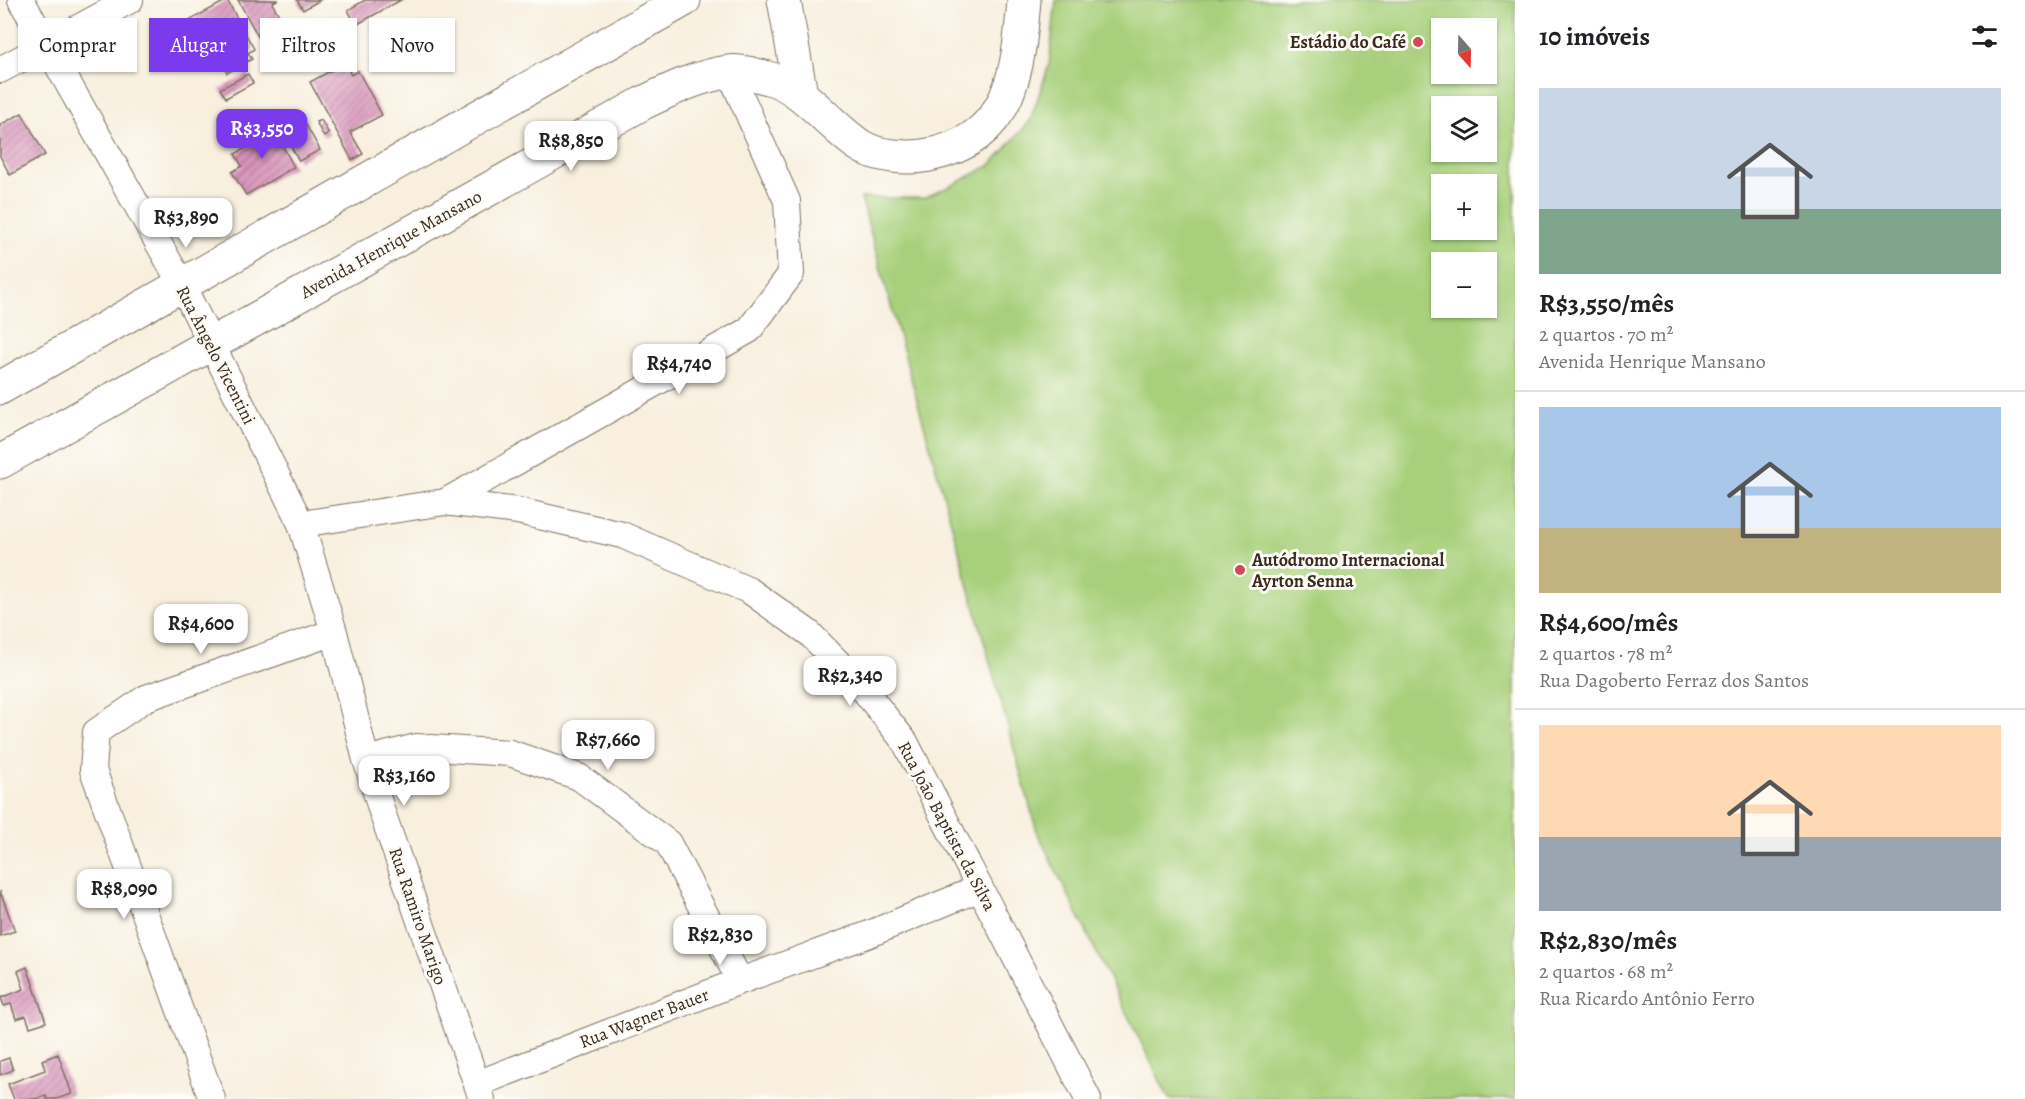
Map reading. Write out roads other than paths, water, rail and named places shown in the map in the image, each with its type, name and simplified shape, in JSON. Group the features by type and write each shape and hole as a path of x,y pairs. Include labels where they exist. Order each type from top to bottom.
{"street":[{"name":"Rua Ângelo Vicentini","path":"21,0 31,18"},
{"path":"96,18 130,0"},
{"path":"0,388 684,0"},
{"path":"784,0 801,94"},
{"name":"Avenida Henrique Mansano","path":"0,462 643,103 681,84 730,72 771,78 801,94 831,124 861,147 893,156 919,157 950,151 978,134 999,114 1011,88 1022,30 1024,0"},
{"path":"0,70 18,60"},
{"name":"Rua Ângelo Vicentini","path":"61,72 182,285 302,524"},
{"path":"302,524 446,502 749,330 791,274 787,201 730,72"},
{"name":"Rua João Baptista da Silva","path":"446,502 518,511 622,535 750,591 809,633 860,685 905,742 1088,1099"},
{"name":"Rua Ramiro Marigo","path":"302,524 334,632 366,760 382,812 479,1091"},
{"path":"212,1099 93,770 96,732 146,698 334,632"},
{"path":"366,760 416,747 510,753 579,777 668,843 740,981"},
{"name":"Rua Wagner Bauer","path":"479,1091 740,981 867,935 980,888"}],"place":[{"name":"Estádio do Café","path":"1418,42"},
{"name":"Autódromo Internacional Ayrton Senna","path":"1240,570"}]}
